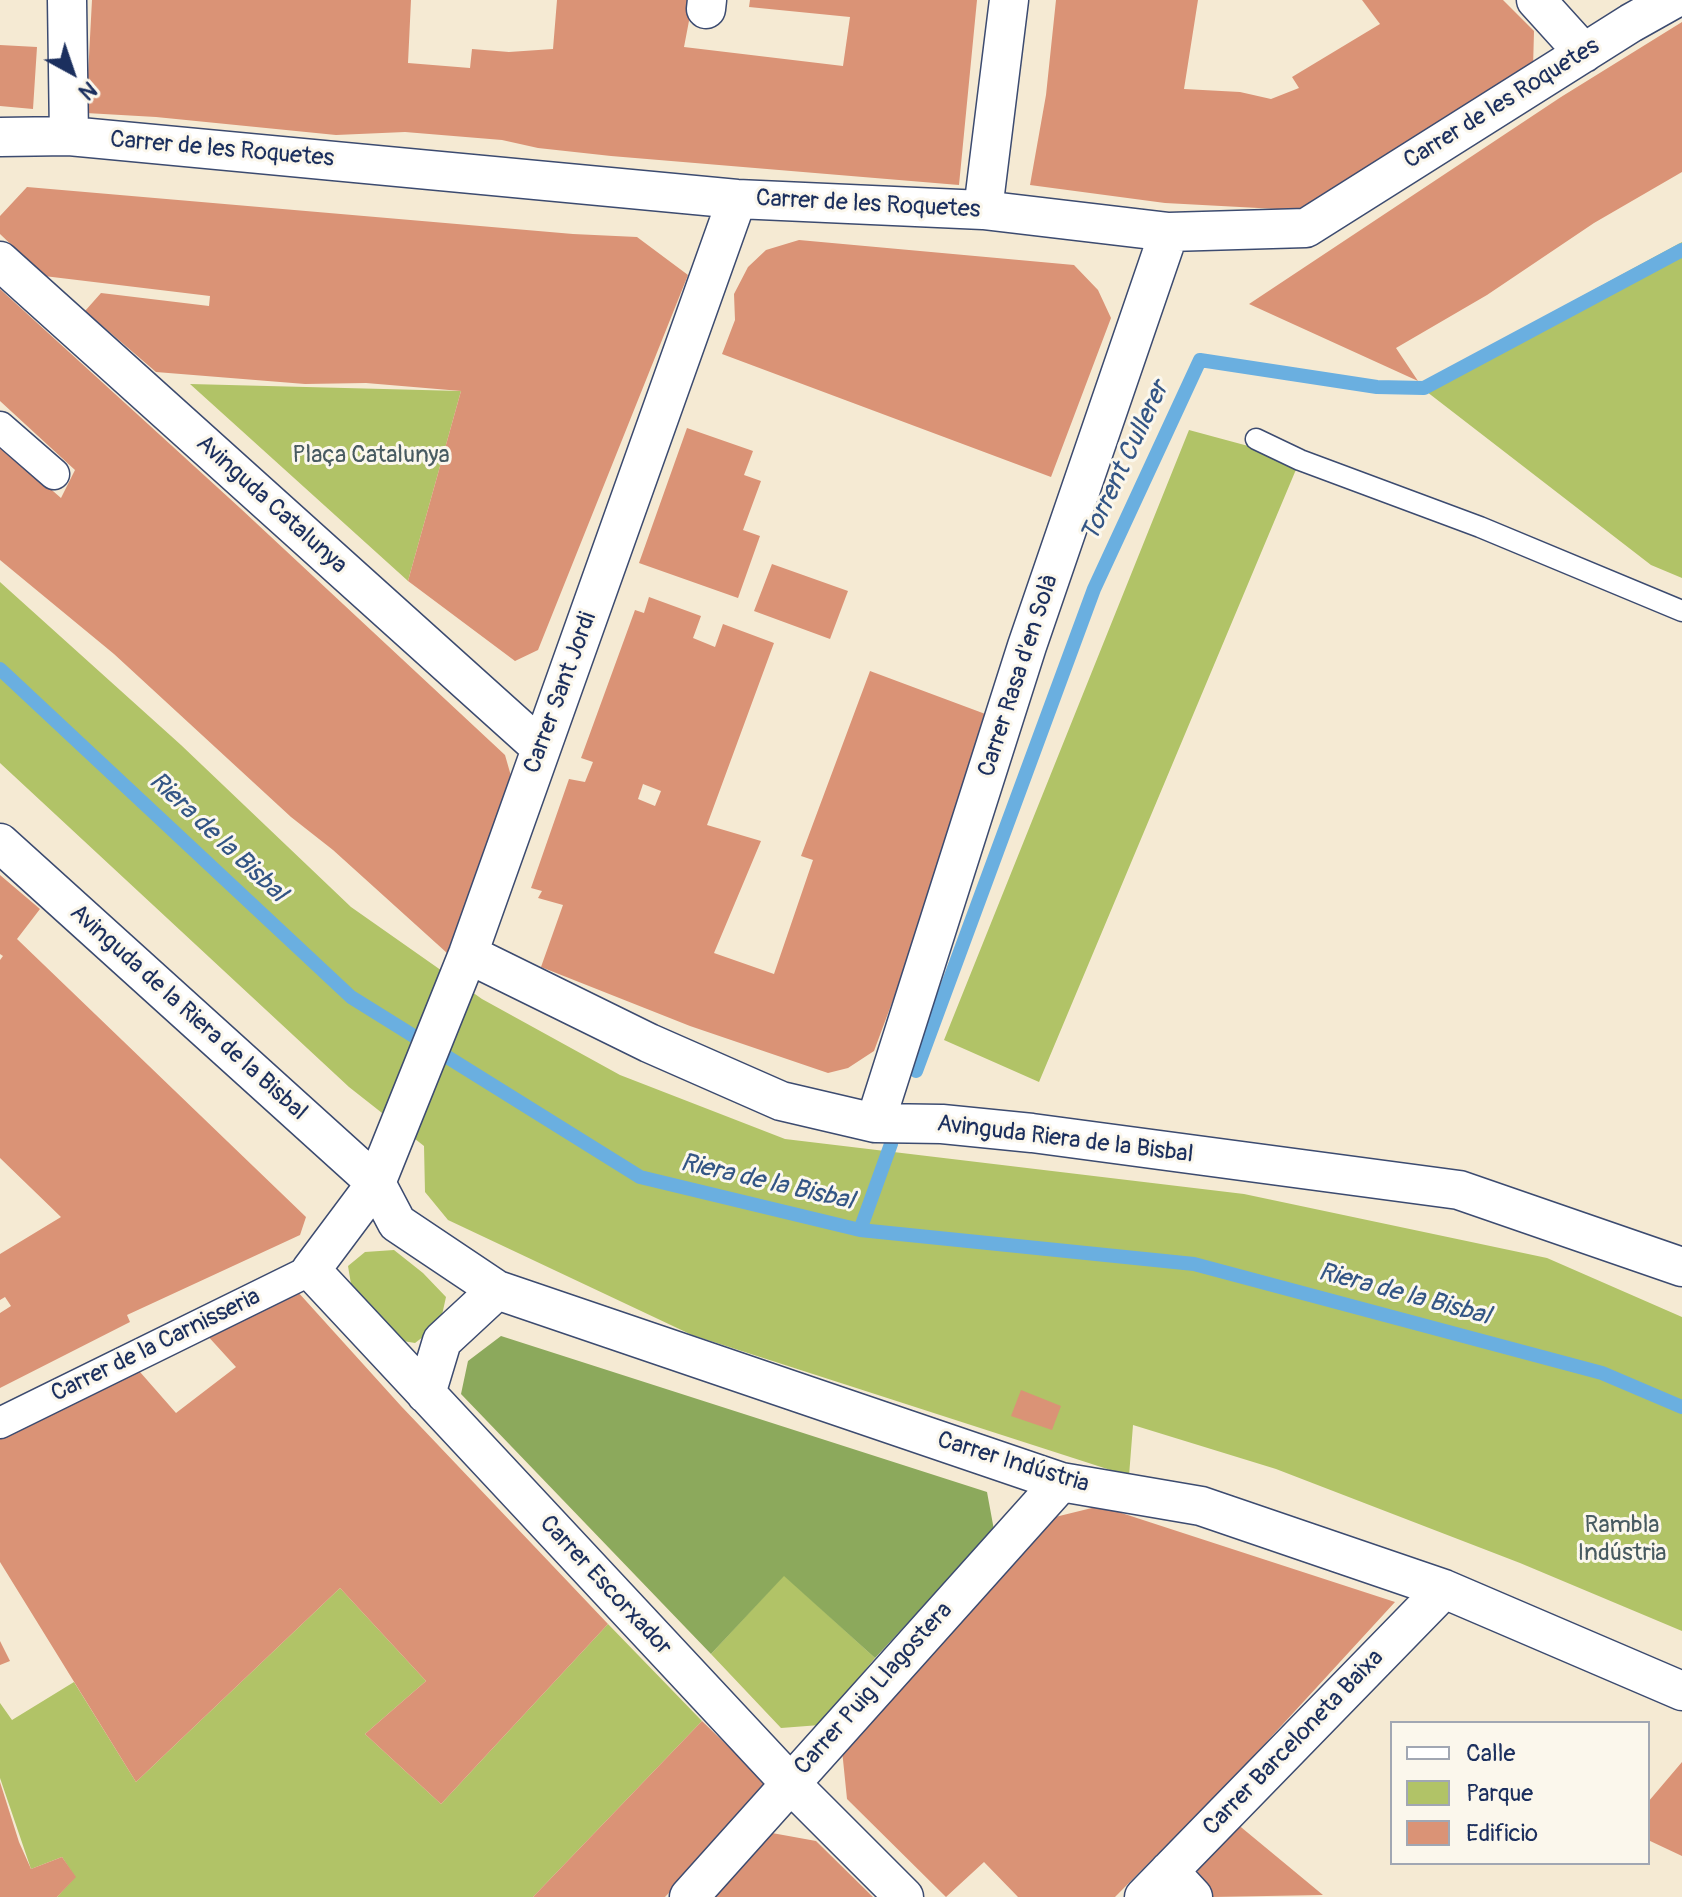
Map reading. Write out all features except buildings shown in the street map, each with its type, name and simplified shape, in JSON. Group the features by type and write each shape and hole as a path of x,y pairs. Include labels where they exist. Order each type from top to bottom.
{"street":[{"path":"67,0 69,136"},
{"path":"983,210 1009,0"},
{"path":"1536,0 1584,53"},
{"path":"1576,0 1584,53"},
{"name":"Carrer de les Roquetes","path":"0,137 69,136 737,199 983,210 1169,232 1306,228 1672,0"},
{"name":"Carrer Sant Jordi","path":"311,1270 376,1183 463,967 737,199"},
{"name":"Carrer Rasa d'en Solà","path":"875,1123 1027,646 1169,232"},
{"name":"Avinguda Catalunya","path":"0,261 541,748"},
{"path":"0,427 54,474"},
{"name":"Avinguda de la Riera de la Bisbal","path":"0,843 376,1183"},
{"name":"Avinguda Riera de la Bisbal","path":"463,967 781,1101 875,1123 942,1124 1032,1133 1459,1190 1682,1267"},
{"name":"Carrer Indústria","path":"376,1183 397,1223 497,1290 1061,1482 1201,1506 1444,1589 1682,1691"},
{"name":"Carrer Escorxador","path":"311,1270 789,1782 904,1897"},
{"name":"Carrer de la Carnisseria","path":"0,1423 311,1270"},
{"path":"426,1394 442,1341 497,1290"},
{"name":"Carrer Puig Llagostera","path":"689,1897 1061,1482"},
{"name":"Carrer Barceloneta Baixa","path":"1169,1888 1444,1589"}],"lane":[{"path":"1256,439 1300,460 1480,527 1682,611"}],"green space":[{"path":"1682,242 1682,578 1651,565 1418,385"},
{"name":"Plaça Catalunya","path":"190,384 461,391 408,581"},
{"path":"1189,430 1300,460 1039,1082 944,1040"},
{"name":"Rambla Indústria","path":"0,582 181,745 351,907 482,999 620,1075 785,1139 1244,1194 1547,1258 1682,1317 1682,1631 1520,1563 1276,1469 1133,1425 1129,1476 692,1335 448,1220 425,1192 424,1146 349,1087 0,763"},
{"path":"394,1250 446,1297 440,1324 415,1343 391,1339 353,1296 348,1266 365,1252"},
{"path":"501,1336 987,1492 994,1530 875,1658 784,1576 711,1654 461,1394 468,1361"},
{"path":"784,1575 875,1658 820,1725 781,1728 711,1654"},
{"path":"340,1588 426,1681 365,1734 441,1804 608,1624 702,1721 533,1897 57,1897 75,1877 62,1857 31,1869 0,1778 0,1703 12,1720 74,1682 136,1782"}],"waterway":[{"name":"Torrent Cullerer","path":"916,1071 1094,589 1200,360 1377,387 1424,388 1682,250"},
{"name":"Riera de la Bisbal","path":"0,669 351,997 640,1177 860,1230 1194,1264 1602,1373 1682,1407"},
{"name":"Torrent Cullerer","path":"860,1230 891,1144"}]}
